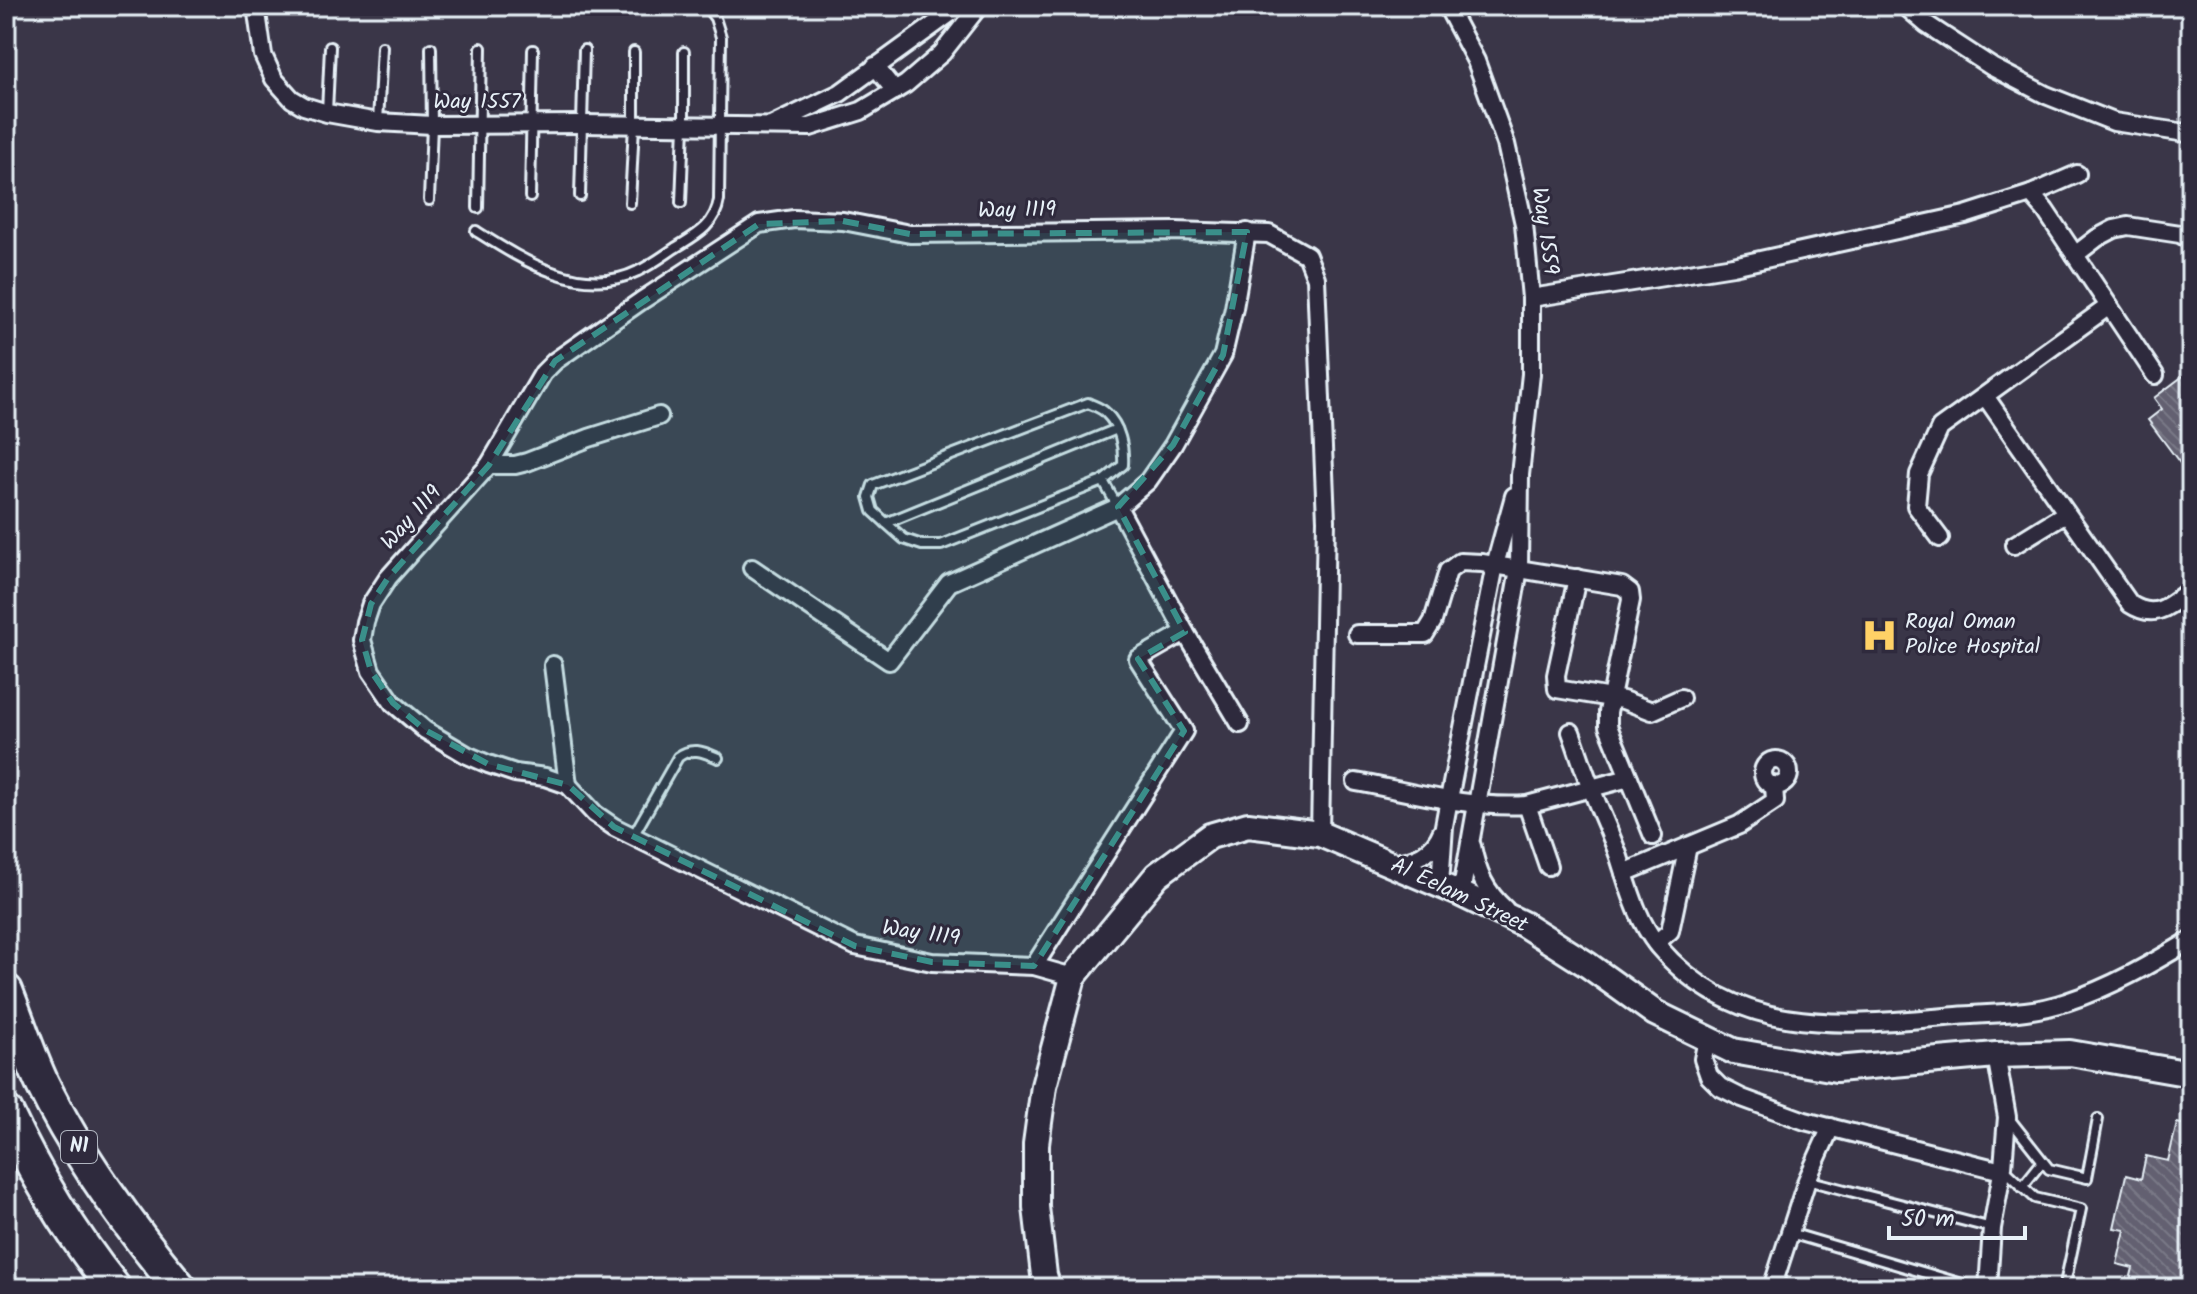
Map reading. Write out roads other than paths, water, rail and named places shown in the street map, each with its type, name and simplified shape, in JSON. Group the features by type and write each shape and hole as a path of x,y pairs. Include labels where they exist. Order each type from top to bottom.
{"highway":[{"name":"N1","path":"6,991 42,1083 77,1144 110,1195 180,1288"},
{"name":"N1","path":"6,1112 52,1197 114,1288"}],"main road":[{"name":"Al Eelam Street","path":"1048,1288 1036,1207 1036,1144 1044,1086 1073,977 1157,875 1210,836 1248,825 1320,834 1450,890 1525,925 1655,1013 1733,1051 1836,1069 1996,1055 2070,1053 2191,1074"}],"street":[{"name":"Way 1557","path":"256,6 263,55 274,79 292,99 327,113 378,122 432,125 768,127 810,127 861,111 895,91 932,62 979,6"},
{"name":"Way 1557","path":"768,127 840,93 960,6"},
{"name":"Way 1559","path":"1447,6 1476,61 1506,144 1524,224 1531,298 1531,374 1520,475 1519,569 1471,837 1450,890"},
{"path":"1905,6 1926,24 1992,67 2046,95 2114,122 2191,132"},
{"path":"911,41 932,62"},
{"path":"875,66 895,91"},
{"path":"1531,298 1733,266 1965,215 2031,194 2077,174"},
{"path":"2031,194 2045,210 2155,375"},
{"name":"Way 1119","path":"1073,977 1034,966 932,962 855,946 633,836 595,814 568,785 554,779 515,773 467,755 425,730 393,703 371,671 362,640 371,604 388,578 489,465 543,373 555,361 641,301 759,224 794,219 843,221 910,234 1247,232 1269,234 1307,255 1316,278 1326,520 1320,834"},
{"path":"2075,255 2097,238 2128,226 2180,234 2191,240"},
{"path":"752,568 889,661 949,583 1118,507 1148,481 1173,445 1223,355 1247,232"},
{"path":"1940,538 1916,506 1919,474 1940,428 2109,306"},
{"path":"1985,396 2130,604 2138,609 2158,611 2191,589"},
{"path":"489,465 527,462 659,416"},
{"name":"Way 1559","path":"1390,864 1426,854 1438,842 1444,826 1495,565 1520,475"},
{"path":"1118,507 1185,632 1240,724"},
{"path":"2014,545 2066,513"},
{"path":"1357,634 1425,634 1433,621 1448,571 1460,562 1622,586 1630,592 1631,600 1608,726 1653,836"},
{"path":"1577,578 1556,675 1557,689 1623,700 1652,711 1681,698"},
{"path":"1034,966 1184,731 1138,659 1185,632"},
{"path":"553,665 568,785"},
{"path":"1571,732 1639,914 1656,943 1699,984 1726,1000 1763,1014 1813,1023 1860,1023 2034,1009 2064,1003 2110,985 2191,940"},
{"path":"1356,782 1449,799 1511,806 1527,805 1629,778"},
{"path":"1624,873 1739,825 1775,801 1774,785"},
{"path":"1527,805 1548,866"},
{"name":"Way 1559","path":"1444,826 1450,890"},
{"name":"Way 1559","path":"1471,837 1478,873 1488,892 1525,925"},
{"path":"1656,943 1670,931 1688,846"},
{"path":"1707,1040 1703,1059 1709,1076 1720,1087 1742,1098 1805,1121 2003,1169"},
{"path":"1988,1288 1992,1228 2003,1169 2007,1117 1996,1055"},
{"path":"1773,1286 1807,1180 1831,1127"}],"lane":[{"path":"476,231 517,257 571,278 604,280 636,273 711,222 719,200 721,37 715,18 706,6"},
{"path":"327,113 330,47"},
{"path":"378,122 382,47"},
{"path":"429,200 431,48"},
{"path":"478,208 481,48"},
{"path":"530,197 533,50"},
{"path":"580,196 584,50"},
{"path":"630,203 634,52"},
{"path":"681,203 684,52"},
{"path":"1088,403 1105,411 1117,429 1123,465 1103,481 941,545 922,545 904,539 873,511 869,497 873,485 1088,403"},
{"path":"886,523 1117,429"},
{"path":"1103,481 1118,507"},
{"path":"633,836 678,757 693,750 718,758"},
{"path":"2007,1117 2049,1169 2087,1178 2098,1119"},
{"path":"2022,1187 2042,1162"},
{"path":"2003,1169 2035,1198 2081,1209 2065,1284 2067,1288"},
{"path":"1807,1180 1992,1228"},
{"path":"1790,1233 1976,1288"},
{"path":"1773,1286 1792,1288"}],"place":[{"name":"Royal Oman Police Hospital","path":"1879,635"}]}
